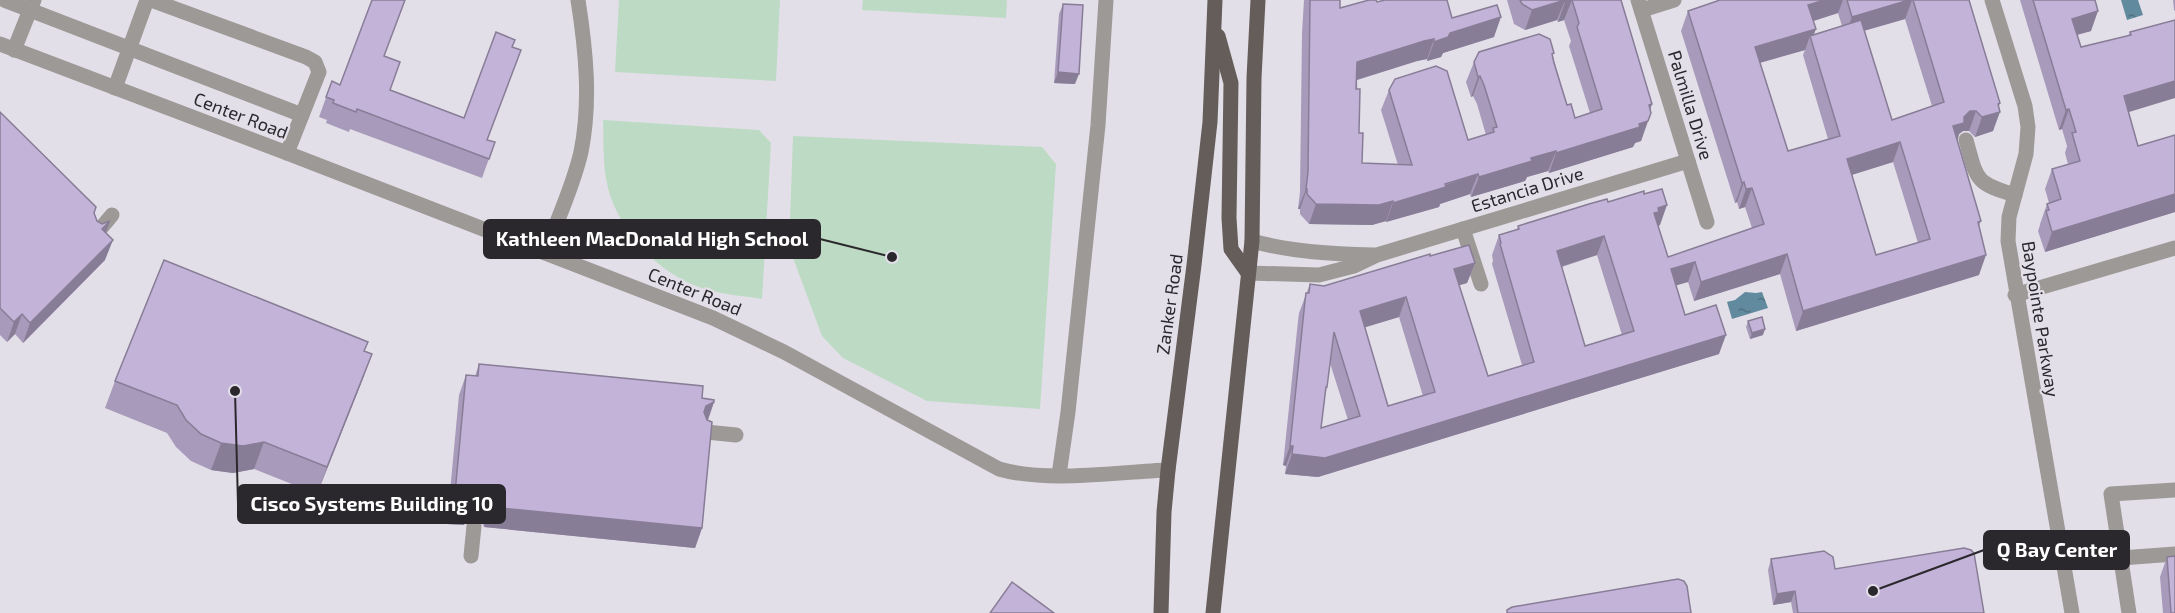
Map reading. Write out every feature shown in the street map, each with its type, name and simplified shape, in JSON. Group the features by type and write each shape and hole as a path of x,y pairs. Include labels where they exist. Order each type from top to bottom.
{"main road":[{"name":"Zanker Road","path":"1161,613 1164,512 1206,165 1215,0"},
{"path":"1213,613 1252,241 1254,78 1258,0"},
{"path":"1213,18 1230,83 1229,218 1231,249 1248,273"}],"street":[{"path":"4,0 32,5 129,48 302,115"},
{"path":"115,88 149,0 306,57 315,62 319,72 287,153"},
{"path":"545,253 580,154 586,117 584,42 578,0"},
{"path":"1059,475 1068,412 1098,125 1106,0"},
{"path":"1640,5 1674,0"},
{"name":"Baypointe Parkway","path":"1992,0 2025,106 2028,127 2026,154 2009,217 2008,241 2015,294 2072,613"},
{"path":"7,47 32,5"},
{"name":"Palmilla Drive","path":"1640,5 1707,222"},
{"name":"Center Road","path":"7,47 704,314 751,335 999,469 1026,475 1168,470"},
{"path":"1966,140 1975,172 1984,184 2015,195"},
{"name":"Estancia Drive","path":"1248,273 1319,274 1354,267 1377,255 1688,161"},
{"path":"96,234 112,215"},
{"path":"1463,229 1481,285"},
{"name":"Estancia Drive","path":"1252,241 1275,247 1324,253 1377,255"},
{"path":"2015,294 2175,248"},
{"path":"706,432 736,435"},
{"path":"2129,613 2111,494 2175,490"},
{"path":"471,556 474,526"},
{"path":"2121,558 2175,554"}],"green space":[{"path":"619,0 780,0 776,81 615,72"},
{"path":"863,0 1007,0 1006,18 862,10"},
{"path":"603,120 759,130 771,143 762,299 695,286 664,268 638,243 618,214 608,189 604,159"},
{"path":"793,136 1042,147 1056,164 1040,409 927,401 843,358 822,336 789,247"}],"water":[{"path":"2121,0 2138,0 2143,15 2127,20"},
{"path":"1745,292 1762,292 1768,308 1732,319 1727,302 1735,300"}],"building":[{"path":"372,0 405,0 384,56 400,62 390,90 464,118 496,32 515,40 512,47 521,50 487,140 495,142 489,159 357,109 356,112 333,103 334,100 326,97 332,81 340,85"},
{"path":"1310,0 1340,0 1340,8 1369,0 1377,2 1447,0 1452,18 1497,5 1501,17 1450,33 1448,37 1434,42 1434,39 1424,41 1357,62 1356,89 1360,89 1359,133 1363,133 1362,163 1412,165 1389,90 1395,79 1436,66 1447,71 1468,140 1494,132 1493,128 1497,127 1474,62 1479,52 1539,34 1550,39 1554,63 1567,105 1571,104 1575,118 1602,109 1577,27 1579,23 1572,0 1621,0 1652,104 1649,105 1651,113 1648,121 1639,124 1640,127 1556,153 1556,151 1531,158 1532,161 1479,177 1478,174 1445,184 1446,187 1393,203 1393,201 1379,205 1316,204 1307,194 1306,189"},
{"path":"1520,0 1565,0 1532,10"},
{"path":"1720,0 1825,0 1808,5 1816,29 1755,47 1788,151 1840,136 1810,36 1861,20 1892,120 1944,102 1913,0 1969,0 2000,103 1998,104 2000,112 1982,117 1976,111 1970,111 1964,117 1964,123 1953,126 1981,221 1978,222 1986,255 1803,311 1787,254 1701,282 1695,262 1671,269 1685,315 1716,305 1726,335 1325,458 1292,454 1293,446 1290,446 1305,301 1310,284 1324,286 1430,254 1430,256 1469,245 1475,263 1454,269 1488,376 1534,362 1499,235 1519,229 1518,226 1589,204 1607,199 1608,202 1644,191 1644,194 1662,189 1667,205 1658,208 1659,212 1654,213 1668,257 1764,224 1752,188 1746,189 1744,182 1742,183 1688,11","holes":["1900,142 1930,239 1876,255 1847,159","1604,236 1634,331 1585,346 1557,251","1406,297 1435,392 1388,406 1360,311","1334,332 1360,416 1321,428"]},
{"path":"1847,0 1909,0 1852,17"},
{"path":"2033,0 2095,0 2098,11 2072,19 2081,47 2131,35 2130,32 2175,20 2175,81 2124,96 2138,146 2175,135 2175,194 2052,232 2046,211 2049,210 2047,204 2061,199 2052,169 2080,161 2072,133 2076,132 2069,109 2066,110"},
{"path":"1063,4 1083,5 1079,74 1058,72"},
{"path":"0,112 96,207 94,213 97,221 102,224 110,221 102,229 113,240 30,323 22,314 14,322 0,308"},
{"path":"164,260 368,342 364,351 372,354 327,467 264,442 243,446 221,443 201,434 186,420 177,405 115,381"},
{"path":"1762,317 1765,329 1752,333 1748,321"},
{"path":"479,364 703,386 702,398 714,400 714,402 706,406 704,412 707,420 712,422 702,528 491,507 487,499 482,496 474,500 471,506 454,504 466,375 478,376"},
{"path":"1964,548 1974,553 1984,613 1798,613 1795,591 1777,594 1771,559 1824,551 1833,557 1835,569"},
{"path":"2175,556 2175,613 2171,613 2167,557"},
{"path":"1678,579 1684,581 1687,586 1691,613 1507,613 1507,610 1512,607"},
{"path":"1012,582 1054,613 990,613"}],"place":[{"name":"Kathleen MacDonald High School","path":"892,257"},
{"name":"Cisco Systems Building 10","path":"235,391"},
{"name":"Q Bay Center","path":"1873,591"}]}
